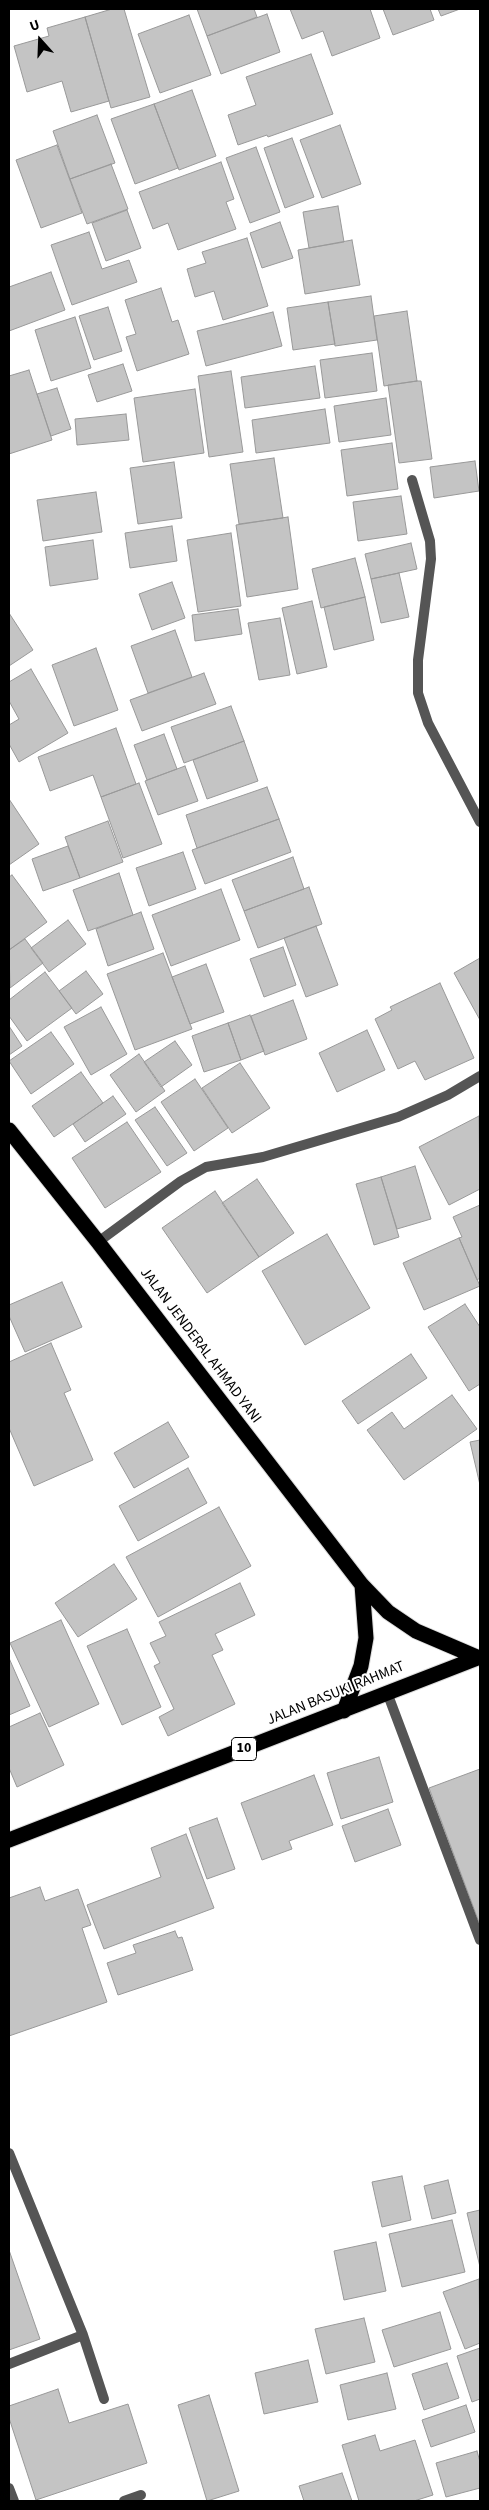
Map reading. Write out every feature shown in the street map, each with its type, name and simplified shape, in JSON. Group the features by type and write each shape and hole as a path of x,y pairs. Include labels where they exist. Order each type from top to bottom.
{"highway":[{"name":"JALAN JENDERAL AHMAD YANI","path":"9,1130 98,1242 362,1585 388,1612 416,1632 479,1658"},
{"path":"344,1711 361,1666 366,1638 362,1585"},
{"name":"JALAN BASUKI RAHMAT","path":"9,1840 388,1695 428,1676 479,1658"}],"street":[{"path":"412,480 430,541 431,559 418,660 418,693 428,723 480,822"},
{"path":"98,1242 181,1181 206,1167 264,1157 398,1117 448,1095 480,1076"},
{"path":"388,1695 480,1940"},
{"path":"9,2153 83,2335 104,2399"},
{"path":"9,2364 83,2335"},
{"path":"9,2488 14,2501"},
{"path":"124,2501 141,2495"}],"building":[{"path":"112,9 124,9 150,97 111,108 85,17"},
{"path":"197,9 254,9 257,17 207,36"},
{"path":"290,9 370,9 380,38 332,56 323,31 302,39"},
{"path":"383,9 430,9 434,20 393,35"},
{"path":"438,9 460,9 441,16"},
{"path":"267,14 280,52 221,74 207,36"},
{"path":"189,15 211,75 160,93 138,34"},
{"path":"85,17 109,101 71,112 62,81 27,92 14,46 49,36 47,28"},
{"path":"311,54 333,114 268,137 267,135 238,145 228,115 256,105 246,77"},
{"path":"192,90 216,156 179,170 154,104"},
{"path":"154,104 178,168 135,184 111,119"},
{"path":"97,115 115,163 70,179 53,131"},
{"path":"340,125 361,184 322,198 300,140"},
{"path":"292,138 314,197 285,208 264,148"},
{"path":"57,145 82,213 41,228 16,160"},
{"path":"256,147 280,212 250,223 226,158"},
{"path":"221,162 234,199 226,202 236,229 178,250 168,223 153,229 139,192"},
{"path":"111,164 128,209 87,224 70,179"},
{"path":"338,206 344,242 309,248 303,212"},
{"path":"127,210 141,248 106,261 92,223"},
{"path":"280,222 293,258 262,268 250,233"},
{"path":"89,232 102,269 129,260 137,282 72,305 51,245"},
{"path":"247,238 268,306 223,320 214,291 195,297 187,269 206,263 202,252"},
{"path":"352,240 360,285 305,294 298,250"},
{"path":"51,272 65,310 9,331 9,287"},
{"path":"161,288 172,322 178,320 189,354 137,371 126,337 136,334 125,300"},
{"path":"371,296 377,340 335,346 328,302"},
{"path":"328,302 335,344 293,350 287,308"},
{"path":"108,307 122,351 94,360 79,316"},
{"path":"407,311 417,381 384,386 374,316"},
{"path":"273,312 282,346 206,366 197,331"},
{"path":"75,317 91,368 51,381 35,330"},
{"path":"372,353 377,391 325,398 320,360"},
{"path":"123,364 132,391 97,402 88,375"},
{"path":"315,366 320,398 245,408 241,377"},
{"path":"29,370 52,440 9,454 9,376"},
{"path":"231,371 243,452 209,457 198,376"},
{"path":"421,381 432,459 399,463 388,385"},
{"path":"57,388 71,429 51,436 37,394"},
{"path":"195,389 204,453 143,462 134,398"},
{"path":"386,398 391,435 339,442 334,406"},
{"path":"325,409 330,443 256,453 252,420"},
{"path":"126,414 129,440 77,445 75,419"},
{"path":"392,443 398,489 347,496 341,450"},
{"path":"274,458 283,518 239,524 230,464"},
{"path":"475,461 479,491 434,498 430,467"},
{"path":"174,462 182,518 138,524 130,468"},
{"path":"96,492 102,532 43,541 37,500"},
{"path":"401,496 407,534 358,541 353,502"},
{"path":"288,517 298,589 247,597 236,525"},
{"path":"172,526 177,561 130,568 125,533"},
{"path":"231,533 241,606 198,612 187,540"},
{"path":"93,540 98,579 50,586 45,547"},
{"path":"411,543 417,569 371,579 365,554"},
{"path":"355,558 365,597 321,608 312,569"},
{"path":"399,573 409,617 381,623 371,579"},
{"path":"172,582 185,618 152,630 139,594"},
{"path":"365,597 374,640 334,650 324,607"},
{"path":"312,601 327,667 297,674 282,608"},
{"path":"238,609 242,634 195,641 192,615"},
{"path":"9,613 33,650 9,666"},
{"path":"280,618 290,675 259,680 248,623"},
{"path":"175,630 192,677 148,693 131,646"},
{"path":"96,648 118,710 74,726 52,665"},
{"path":"31,669 68,733 19,762 9,744 9,725 19,719 9,701 9,682"},
{"path":"204,673 216,704 142,731 130,700"},
{"path":"231,706 244,741 184,763 171,727"},
{"path":"116,728 136,784 101,797 93,775 50,791 38,757"},
{"path":"164,734 177,769 147,780 134,745"},
{"path":"244,741 258,781 207,799 193,760"},
{"path":"185,766 198,801 158,815 145,781"},
{"path":"139,783 162,844 123,858 101,797"},
{"path":"267,787 279,819 197,848 186,815"},
{"path":"9,799 39,844 9,865"},
{"path":"279,819 291,852 205,884 192,850"},
{"path":"108,821 123,862 80,878 65,837"},
{"path":"68,846 80,878 43,891 32,859"},
{"path":"183,852 196,889 149,906 136,868"},
{"path":"293,857 304,889 244,911 232,880"},
{"path":"119,873 133,915 88,931 73,890"},
{"path":"12,875 47,922 9,950 9,877"},
{"path":"309,887 322,924 258,948 244,911"},
{"path":"221,889 240,940 171,966 152,915"},
{"path":"141,912 154,949 108,966 96,929"},
{"path":"68,920 86,944 49,972 31,948"},
{"path":"316,926 338,985 306,997 284,938"},
{"path":"25,939 43,963 10,988 9,950"},
{"path":"283,947 296,985 264,997 250,959"},
{"path":"163,953 192,1029 135,1050 107,974"},
{"path":"480,958 480,1020 454,973"},
{"path":"206,964 224,1012 190,1024 172,977"},
{"path":"86,971 103,994 76,1014 59,991"},
{"path":"45,972 72,1008 27,1041 9,1016 9,1000"},
{"path":"440,983 474,1058 425,1080 415,1061 398,1069 375,1019 392,1010 390,1007"},
{"path":"293,1000 307,1039 265,1055 251,1016"},
{"path":"101,1007 127,1054 91,1075 64,1027"},
{"path":"250,1015 264,1051 241,1060 228,1023"},
{"path":"228,1023 241,1060 204,1072 192,1036"},
{"path":"9,1026 22,1046 9,1055"},
{"path":"367,1030 385,1070 337,1092 319,1053"},
{"path":"51,1032 74,1064 31,1094 9,1061"},
{"path":"175,1041 192,1065 161,1087 144,1062"},
{"path":"139,1054 165,1091 136,1112 110,1075"},
{"path":"240,1063 270,1108 232,1133 202,1088"},
{"path":"81,1072 103,1103 54,1137 32,1106"},
{"path":"195,1079 228,1128 194,1151 161,1102"},
{"path":"113,1096 126,1114 85,1142 73,1124"},
{"path":"155,1107 187,1153 167,1166 135,1120"},
{"path":"479,1116 480,1189 449,1205 419,1147"},
{"path":"127,1122 161,1172 105,1208 72,1158"},
{"path":"415,1166 431,1219 397,1229 381,1177"},
{"path":"381,1177 399,1237 374,1245 356,1184"},
{"path":"257,1179 294,1233 259,1257 222,1203"},
{"path":"215,1191 259,1257 207,1293 162,1228"},
{"path":"480,1205 480,1278 477,1280 459,1238 462,1237 453,1217"},
{"path":"327,1234 370,1308 305,1345 262,1271"},
{"path":"459,1238 480,1286 424,1310 403,1263"},
{"path":"62,1282 82,1327 25,1352 9,1316 9,1305"},
{"path":"465,1304 480,1327 480,1384 469,1391 428,1327"},
{"path":"51,1343 71,1390 64,1393 93,1460 34,1486 9,1428 9,1362"},
{"path":"411,1354 427,1378 358,1424 342,1401"},
{"path":"452,1395 477,1429 404,1480 367,1430 392,1412 404,1429"},
{"path":"168,1422 189,1457 134,1488 114,1453"},
{"path":"480,1440 480,1485 470,1442"},
{"path":"188,1468 207,1503 138,1541 119,1506"},
{"path":"219,1507 251,1566 158,1617 126,1557"},
{"path":"114,1564 137,1599 78,1637 55,1603"},
{"path":"240,1583 255,1615 215,1634 223,1650 212,1655 235,1704 168,1736 159,1717 174,1709 154,1666 160,1663 150,1643 166,1636 159,1622"},
{"path":"61,1620 99,1704 49,1727 10,1643"},
{"path":"127,1629 161,1707 122,1725 87,1646"},
{"path":"9,1658 30,1706 9,1715"},
{"path":"40,1713 64,1765 17,1787 9,1768 9,1727"},
{"path":"379,1757 393,1802 341,1819 327,1773"},
{"path":"480,1769 480,1925 429,1788"},
{"path":"314,1775 333,1825 289,1841 292,1849 262,1860 241,1803"},
{"path":"388,1809 401,1845 355,1862 342,1826"},
{"path":"217,1818 235,1869 207,1879 189,1828"},
{"path":"186,1834 214,1908 104,1949 87,1905 161,1877 151,1848"},
{"path":"40,1887 45,1901 78,1889 91,1925 82,1928 107,2002 9,2036 9,1898"},
{"path":"175,1931 178,1938 182,1937 193,1970 118,1995 107,1963 136,1953 133,1945"},
{"path":"402,2176 411,2220 382,2227 372,2182"},
{"path":"448,2180 456,2213 432,2219 424,2186"},
{"path":"480,2210 480,2267 467,2213"},
{"path":"452,2220 465,2272 402,2287 389,2234"},
{"path":"376,2242 386,2291 344,2300 334,2251"},
{"path":"9,2250 40,2339 9,2350"},
{"path":"479,2279 480,2343 465,2349 443,2292"},
{"path":"440,2312 451,2349 394,2367 382,2330"},
{"path":"364,2318 375,2362 326,2374 315,2329"},
{"path":"480,2348 480,2399 472,2402 457,2356"},
{"path":"308,2360 318,2402 264,2414 255,2373"},
{"path":"447,2363 459,2398 424,2410 412,2374"},
{"path":"387,2373 396,2409 348,2420 340,2385"},
{"path":"58,2389 69,2423 128,2404 147,2463 36,2500 9,2418 9,2406"},
{"path":"209,2395 239,2491 207,2501 178,2405"},
{"path":"466,2405 475,2432 431,2447 422,2420"},
{"path":"375,2435 380,2451 415,2440 433,2495 414,2501 359,2501 342,2445"},
{"path":"477,2451 480,2462 480,2488 446,2497 436,2463"},
{"path":"342,2473 352,2501 304,2501 299,2486"}]}
